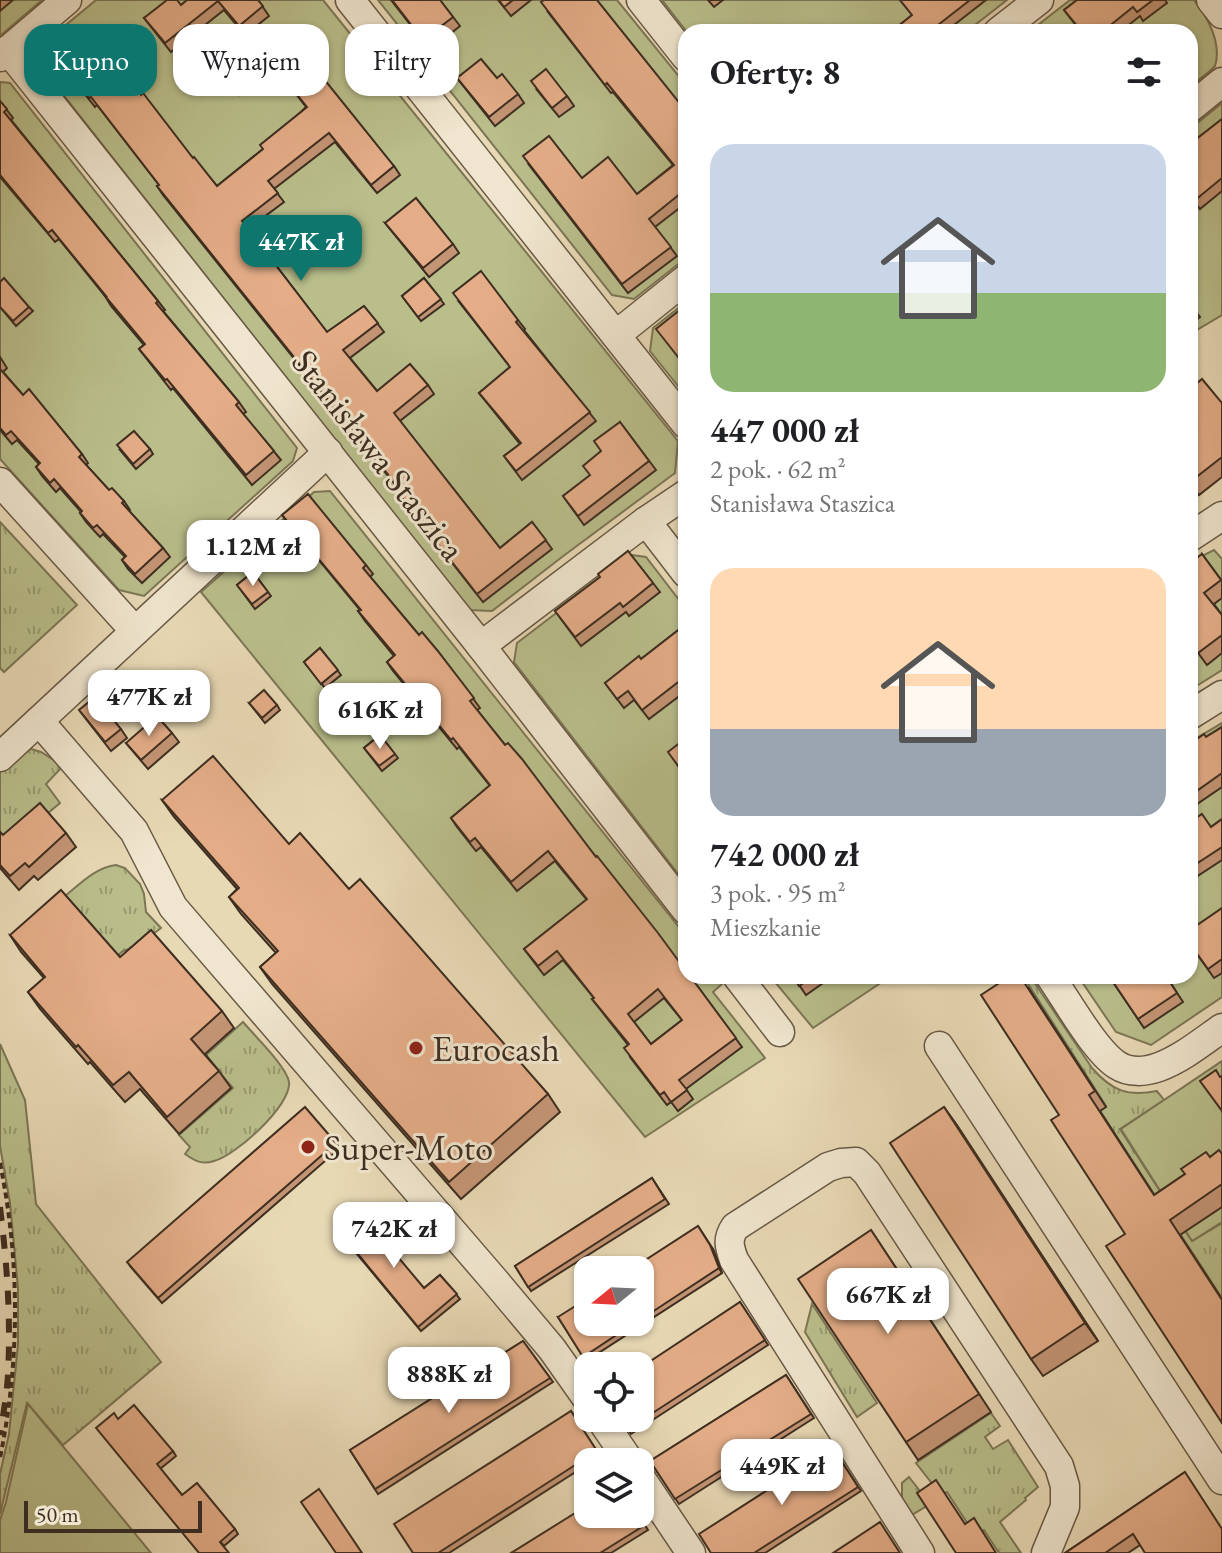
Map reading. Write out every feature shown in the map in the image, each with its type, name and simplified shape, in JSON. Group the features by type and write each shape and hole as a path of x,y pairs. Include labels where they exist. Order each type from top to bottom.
{"street":[{"path":"4,54 67,0"},
{"path":"350,0 678,414"},
{"path":"641,0 678,47"},
{"path":"1008,24 1039,0"},
{"path":"1211,0 1222,14"},
{"name":"Stanisława Staszica","path":"4,54 328,452 678,900"},
{"path":"1198,102 1222,82"},
{"path":"616,335 678,285"},
{"path":"0,757 328,452"},
{"path":"0,482 135,631"},
{"path":"481,646 678,499"},
{"path":"1198,532 1222,516"},
{"path":"646,521 678,563"},
{"path":"1198,710 1222,695"},
{"path":"39,721 134,831 173,907 495,1281 574,1380"},
{"path":"743,984 780,1032"},
{"path":"1055,984 1088,1034 1116,1065 1128,1070 1151,1070 1162,1066 1222,1028"},
{"path":"939,1046 1222,1480"},
{"path":"920,1553 734,1260 729,1245 730,1234 735,1227 828,1167 841,1163 856,1162 867,1173 1059,1466 1065,1486 1065,1507 1046,1553"},
{"path":"654,1498 691,1553"}],"path":[{"path":"0,1163 11,1244 16,1314 12,1377 0,1458"}],"green space":[{"path":"0,0 42,0 0,36"},
{"path":"96,0 323,0 345,27 345,96 400,96 678,441 675,473 492,611 469,610 64,96 157,96 157,24 67,24"},
{"path":"378,0 617,0 678,75 678,264 634,299 612,295 454,96 459,96 459,24 397,24"},
{"path":"662,0 1007,0 976,24 681,24"},
{"path":"1070,0 1194,0 1212,31 1217,58 1215,66 1198,80 1198,24 1039,24"},
{"path":"0,82 10,83 297,448 293,461 144,596 119,590 0,459"},
{"path":"1222,103 1222,315 1198,329 1198,122"},
{"path":"678,308 678,386 650,351 653,328"},
{"path":"330,491 678,926 678,984 722,984 713,992 765,1058 645,1137 201,592 314,492"},
{"path":"0,522 77,605 4,672 0,668"},
{"path":"1214,550 1222,559 1222,670 1198,685 1198,558"},
{"path":"632,555 646,557 678,599 678,874 514,662 517,643"},
{"path":"1222,723 1222,997 1151,1045 1116,1032 1083,984 1198,984 1198,737"},
{"path":"31,749 63,766 46,784 60,803 11,844 0,849 0,772 20,753"},
{"path":"116,865 125,868 140,884 146,912 161,928 138,946 117,956 65,896 95,873"},
{"path":"777,984 879,984 813,1028"},
{"path":"1028,984 1035,984 1099,1076 1121,1090 1137,1093 1157,1091 1164,1100 1120,1129 1192,1241 1222,1223 1222,1298 1100,1111 1106,1106"},
{"path":"243,1022 283,1068 289,1082 288,1092 272,1116 248,1140 223,1157 206,1163 199,1162 185,1154 190,1147 179,1135 233,1088 205,1056"},
{"path":"0,1044 25,1100 36,1204 161,1362 63,1445 27,1403 0,1514 0,1474 9,1434 18,1344 18,1288 10,1203 0,1146"},
{"path":"1222,1061 1222,1222 1192,1241 1121,1129"},
{"path":"812,1304 877,1403 857,1417 805,1332"},
{"path":"28,1404 151,1553 0,1553 0,1520"},
{"path":"991,1413 1000,1426 985,1437 993,1449 1008,1440 1038,1487 1000,1522 1021,1553 999,1553 984,1530 975,1535 947,1492 941,1495 916,1463"},
{"path":"909,1477 930,1504 910,1516 902,1502 902,1483"}],"building":[{"path":"167,0 177,0 181,5 187,0 258,0 263,6 237,24 218,1 189,24 173,24 173,37 165,43 157,33 157,24 149,24 144,18"},
{"path":"392,0 440,0 453,17 444,24 411,24"},
{"path":"499,0 513,0 504,7"},
{"path":"597,0 678,101 678,195 649,219 671,247 622,284 523,156 549,136 582,178 608,157 637,194 674,165 607,83 605,85 541,2"},
{"path":"900,0 970,0 939,24 901,24 912,15"},
{"path":"1077,0 1153,0 1137,12 1133,7 1112,24 1075,24 1064,10"},
{"path":"481,59 497,78 502,74 518,94 489,117 459,76"},
{"path":"546,69 567,96 552,108 531,81"},
{"path":"329,85 394,166 371,185 329,133 268,181 278,193 242,221 327,332 364,306 378,323 343,350 377,391 410,364 428,385 394,413 500,548 532,522 546,540 477,594 399,494 402,492 87,96 145,96 217,186 263,149 260,145 307,107 298,96 329,96"},
{"path":"0,101 7,109 4,112 239,402 236,405 274,451 246,475 139,349 145,344 52,230 48,233 0,175"},
{"path":"1222,119 1222,178 1198,198 1198,138"},
{"path":"416,198 453,244 423,268 385,223"},
{"path":"481,271 518,320 516,322 590,412 516,471 504,456 521,443 479,393 510,367 453,293"},
{"path":"4,278 29,307 13,321 0,307 0,282"},
{"path":"424,278 441,299 418,317 402,296"},
{"path":"678,311 678,357 656,329"},
{"path":"0,369 23,395 29,389 82,454 79,457 109,490 112,488 124,501 122,503 163,548 135,574 122,560 126,556 97,525 93,528 54,479 50,483 36,467 40,463 11,431 6,435 0,428"},
{"path":"1202,379 1222,403 1222,457 1198,476 1198,382"},
{"path":"620,422 649,461 578,516 563,496 590,475 583,466 601,451 594,441"},
{"path":"134,431 150,449 133,464 117,445"},
{"path":"308,494 366,565 363,568 419,635 422,632 437,650 474,698 470,701 505,745 508,743 522,759 658,933 678,960 678,984 696,984 736,1038 679,1080 687,1090 671,1102 664,1092 660,1095 624,1048 629,1044 557,951 538,966 524,949 587,899 548,851 511,882 475,838 470,842 451,818 490,785 387,662 395,655 358,611 361,610 282,515","holes":["658,989 682,1020 651,1044 628,1014"]},
{"path":"628,551 653,583 623,607 620,603 575,637 555,611"},
{"path":"1202,554 1221,580 1204,593 1222,615 1222,635 1198,653 1198,557"},
{"path":"253,572 268,592 252,604 237,585"},
{"path":"678,630 678,682 642,710 628,691 617,699 605,683 639,656 641,659"},
{"path":"320,648 338,670 321,684 304,662"},
{"path":"264,690 277,705 262,718 249,703"},
{"path":"95,697 121,729 105,742 79,710"},
{"path":"157,716 172,733 141,760 126,743"},
{"path":"1222,727 1222,773 1198,790 1198,738 1204,734 1206,737"},
{"path":"380,735 395,754 379,766 364,748"},
{"path":"678,744 678,766 668,752"},
{"name":"Eurocash","path":"213,756 289,844 300,833 349,889 360,879 548,1094 449,1182 260,967 278,951 229,897 239,888 162,800"},
{"path":"40,803 66,833 29,867 25,863 10,876 0,865 0,832 3,835"},
{"path":"1202,814 1211,827 1222,819 1222,847 1198,863 1198,817"},
{"path":"61,890 120,957 151,930 222,1011 191,1039 219,1071 167,1117 129,1072 113,1085 28,992 45,977 10,935"},
{"path":"1222,908 1222,959 1208,969 1198,955 1198,924"},
{"path":"998,984 1025,984 1095,1091 1089,1095 1154,1195 1185,1174 1181,1169 1206,1152 1210,1157 1219,1150 1222,1154 1222,1184 1170,1220 1222,1300 1222,1423 1106,1246 1125,1234 1051,1120 1059,1115 981,995"},
{"path":"1114,984 1171,984 1177,993 1138,1019"},
{"path":"1216,1070 1222,1076 1222,1111 1200,1081"},
{"path":"305,1107 336,1143 158,1298 127,1262"},
{"path":"944,1107 1085,1323 1031,1359 890,1143"},
{"path":"652,1178 665,1199 528,1287 515,1266"},
{"path":"356,1207 424,1288 440,1275 457,1294 418,1327 334,1225"},
{"path":"698,1226 719,1268 654,1311 652,1256"},
{"path":"871,1230 979,1394 906,1442 798,1279"},
{"path":"740,1302 765,1340 654,1412 654,1359"},
{"path":"574,1307 574,1336 615,1336 591,1352 580,1352 558,1317"},
{"path":"523,1341 550,1378 375,1489 350,1450"},
{"path":"786,1375 811,1414 675,1499 654,1467 654,1458"},
{"path":"134,1405 173,1451 157,1464 182,1495 197,1483 235,1529 220,1542 229,1553 199,1553 96,1428 114,1413 118,1419"},
{"path":"571,1411 574,1432 585,1432 595,1448 574,1448 574,1466 438,1553 413,1553 394,1524"},
{"path":"833,1448 858,1487 754,1553 711,1553 699,1534"},
{"path":"1185,1472 1222,1529 1222,1553 1145,1553 1133,1534 1105,1553 1065,1553"},
{"path":"936,1480 965,1524 974,1518 996,1553 956,1553 917,1493"},
{"path":"319,1489 362,1553 336,1553 301,1502"},
{"path":"574,1514 574,1528 640,1528 600,1553 511,1553"},
{"path":"880,1522 900,1553 833,1553"}],"railway":[{"path":"0,1207 9,1332 0,1435"}],"place":[{"name":"Eurocash","path":"416,1048"},
{"name":"Super-Moto","path":"308,1147"}]}
